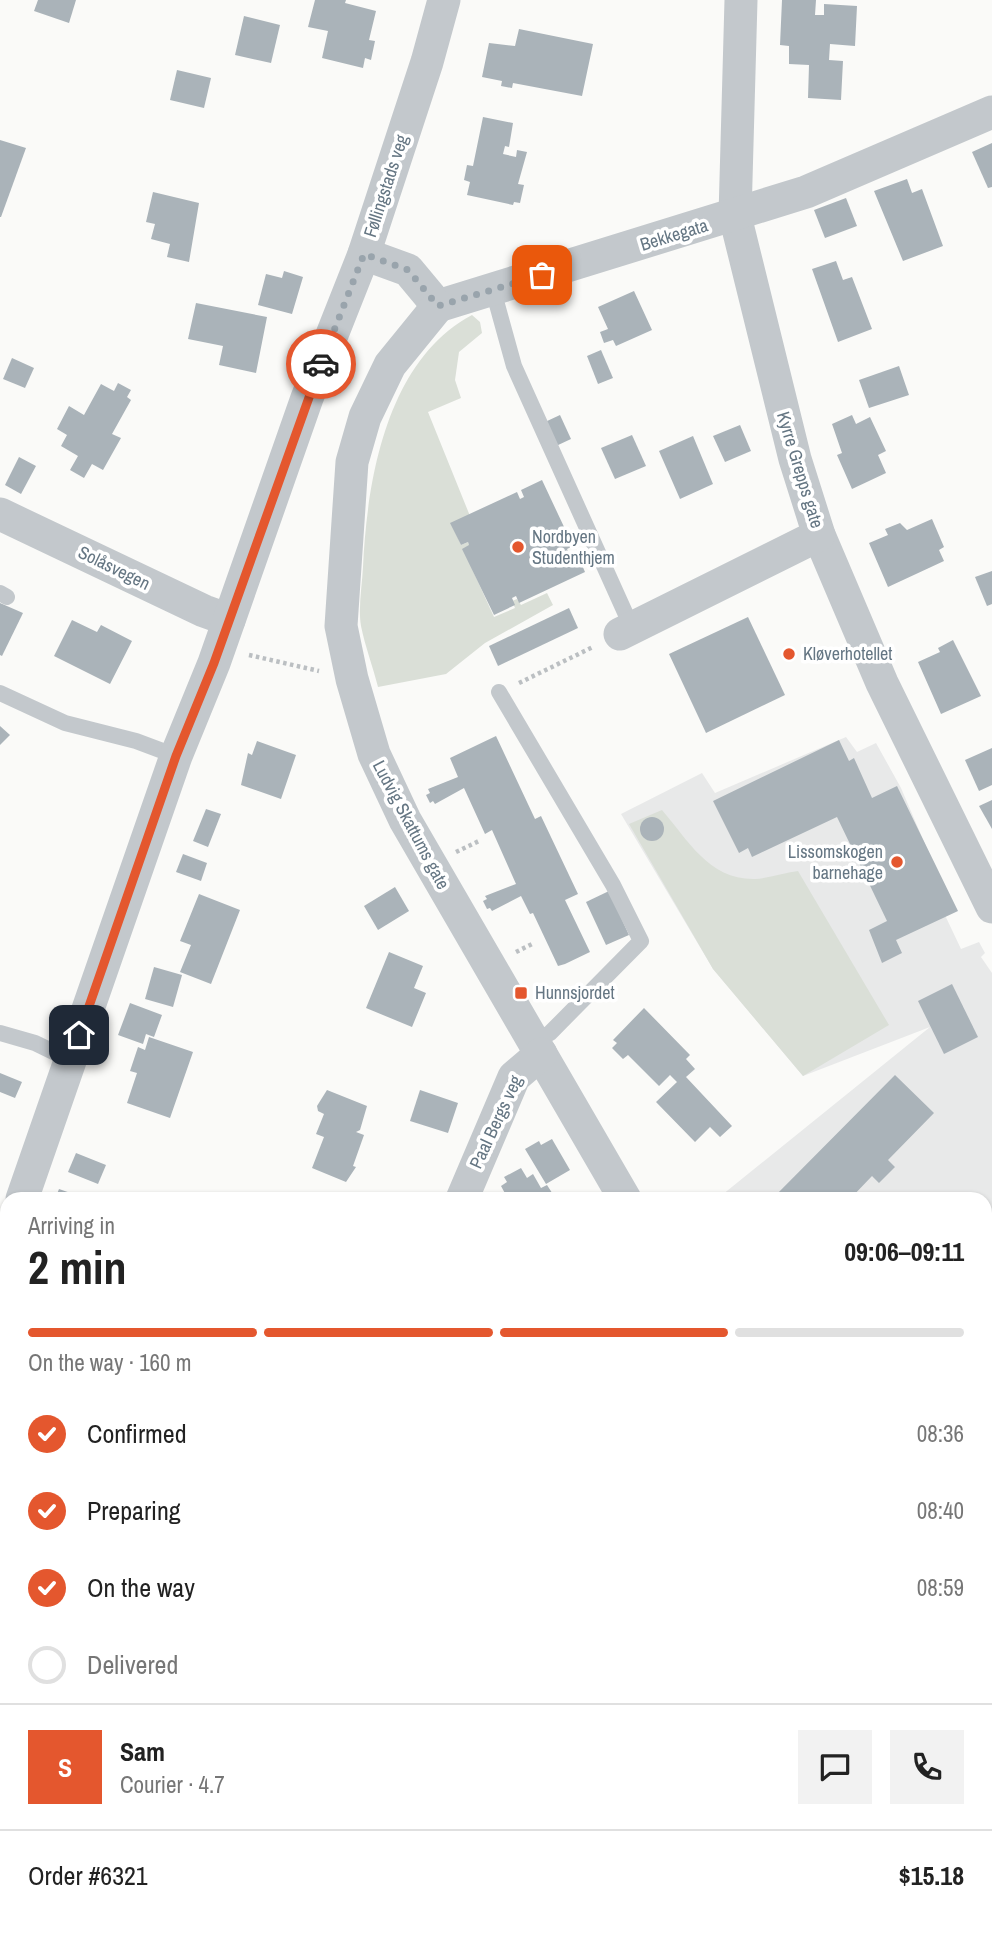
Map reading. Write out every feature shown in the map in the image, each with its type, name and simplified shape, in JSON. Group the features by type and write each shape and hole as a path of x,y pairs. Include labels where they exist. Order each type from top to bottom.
{"street":[{"name":"Føllingstads veg","path":"24,1192 176,756 229,620 307,398 364,254 428,62 444,0"},
{"name":"Kyrre Grepps gate","path":"741,0 735,216 795,459 819,535 883,683 992,907"},
{"name":"Bekkegata","path":"438,306 806,192 992,112"},
{"path":"364,254 408,270 438,306"},
{"name":"Ludvig Skattums gate","path":"438,306 390,365 365,417 352,462 341,626 364,727 383,777 621,1192"},
{"name":"Solåsvegen","path":"0,514 204,611 229,620"},
{"path":"626,631 819,535"},
{"name":"Paal Bergs veg","path":"466,1192 514,1077 538,1048"}],"lane":[{"path":"493,290 514,366 626,631"},
{"path":"499,692 613,885 641,941 550,1032 538,1048"},
{"path":"0,693 65,723 136,741 176,756"},
{"path":"0,1033 35,1044 70,1060"}],"path":[{"path":"499,692 626,631"},
{"path":"245,654 327,674"},
{"path":"448,856 481,840"},
{"path":"506,957 534,943"}],"shaded area":[{"path":"472,315 480,322 482,333 459,352 455,380 461,398 428,412 470,516 452,525 461,545 468,542 470,547 464,551 494,617 515,608 512,601 517,599 521,605 547,593 553,605 485,643 446,674 378,687 361,626 360,612 365,533 377,461 387,425 401,392 420,361 443,335"},
{"path":"846,737 857,752 876,743 901,788 952,907 943,911 961,949 979,942 985,953 981,957 992,973 992,1192 726,1192 930,1027 803,1076 713,969 621,814 702,773 715,793"},
{"path":"662,810 701,856 725,873 739,878 755,879 798,871 889,1025 803,1076 713,969 629,824"}],"building":[{"path":"38,0 76,0 69,23 34,11"},
{"path":"315,0 346,0 345,3 376,11 369,40 375,41 371,60 365,58 363,68 322,58 328,31 308,27"},
{"path":"782,0 816,0 815,15 824,15 824,4 857,6 855,46 830,44 829,60 843,61 841,100 808,98 809,65 789,64 789,46 780,45"},
{"path":"244,16 280,25 271,63 235,55"},
{"path":"519,29 593,44 582,96 513,83 512,88 501,86 502,81 482,77 489,43 515,46"},
{"path":"177,70 211,78 204,108 170,100"},
{"path":"483,117 513,123 509,147 505,146 503,154 516,157 517,150 527,152 518,184 524,185 520,203 514,202 513,205 467,195 470,182 464,180 467,165 473,166"},
{"path":"0,140 26,148 1,217 0,217"},
{"path":"992,143 992,187 988,188 972,152"},
{"path":"907,179 912,193 922,189 943,246 903,261 874,191"},
{"path":"153,192 199,203 189,262 167,257 170,244 151,239 155,224 146,222"},
{"path":"846,198 857,226 825,238 814,210"},
{"path":"836,261 843,280 852,277 872,329 838,342 812,269"},
{"path":"284,271 303,277 292,314 258,305 266,274 282,278"},
{"path":"634,291 652,330 616,346 613,340 604,343 600,332 608,329 598,307"},
{"path":"196,303 267,317 256,373 219,365 223,346 188,339"},
{"path":"601,350 613,378 598,384 587,356"},
{"path":"12,358 34,368 25,388 3,379"},
{"path":"899,366 909,395 869,408 859,380"},
{"path":"118,383 131,390 127,397 131,400 112,434 121,438 103,470 92,464 84,478 70,470 78,456 61,446 67,435 57,429 69,406 84,415 101,384 114,391"},
{"path":"560,415 571,439 556,446 545,422"},
{"path":"852,415 856,424 870,417 886,451 878,455 886,473 852,489 837,455 842,453 832,424"},
{"path":"740,425 751,451 725,462 713,436"},
{"path":"632,435 646,466 615,479 601,448"},
{"path":"693,436 713,484 680,499 659,451"},
{"path":"19,457 36,466 21,494 5,485"},
{"name":"Nordbyen Studenthjem","path":"542,480 573,546 567,549 569,554 576,551 585,572 519,603 516,596 512,598 515,605 494,615 462,549 469,545 468,542 461,545 450,523 517,492 520,499 524,497 521,490"},
{"path":"932,519 944,547 939,550 944,561 888,587 869,543 888,535 885,529 900,523 907,530"},
{"path":"992,571 992,604 987,606 975,577"},
{"path":"0,603 23,613 2,656 0,655"},
{"path":"569,608 578,628 498,666 489,646"},
{"path":"748,617 785,695 706,733 669,654"},
{"path":"72,620 97,632 101,625 132,641 110,684 54,656"},
{"path":"953,640 981,696 941,714 918,662 940,652 938,648"},
{"path":"0,726 10,735 0,745"},
{"path":"496,736 535,819 541,816 578,894 565,900 590,952 565,964 558,966 533,913 530,914 521,896 492,911 487,909 483,901 487,899 485,896 516,884 492,830 485,834 464,788 435,804 433,801 430,803 426,795 430,793 428,789 458,777 450,758"},
{"path":"839,740 849,761 854,758 872,798 897,786 958,911 896,940 902,953 882,963 869,930 887,921 837,817 752,857 748,848 739,853 713,801"},
{"path":"257,741 296,755 281,799 241,785 248,753 252,755"},
{"path":"992,748 992,785 979,791 965,760"},
{"path":"992,800 992,829 979,806"},
{"path":"206,809 221,814 208,847 193,841"},
{"path":"652,817 660,821 664,829 660,837 652,841 644,837 640,829 644,821"},
{"path":"183,854 207,863 201,881 176,872"},
{"path":"395,887 409,911 378,930 364,906"},
{"path":"609,891 629,935 606,945 586,902"},
{"path":"199,894 240,910 211,984 180,972 191,945 180,941"},
{"path":"389,952 423,966 414,988 426,993 412,1027 366,1008"},
{"path":"154,967 182,975 173,1007 145,999"},
{"path":"952,984 978,1037 944,1054 918,1001"},
{"path":"130,1003 162,1015 154,1037 146,1034 143,1044 118,1035"},
{"path":"644,1008 690,1055 686,1059 695,1069 686,1077 732,1126 720,1137 710,1127 695,1142 656,1102 677,1082 670,1075 659,1086 628,1055 623,1059 612,1048 617,1043 613,1040"},
{"path":"149,1037 193,1052 170,1118 127,1103 137,1073 130,1071 138,1047 145,1050"},
{"path":"0,1073 22,1082 15,1098 0,1092"},
{"path":"895,1075 934,1113 888,1160 895,1167 879,1183 872,1176 857,1192 779,1192"},
{"path":"327,1090 367,1106 360,1130 356,1132 364,1135 353,1166 356,1167 346,1182 312,1168 324,1137 316,1134 324,1114 318,1111 317,1106"},
{"path":"420,1090 458,1103 448,1133 410,1121"},
{"path":"552,1139 570,1170 546,1184 525,1149 539,1141 541,1145"},
{"path":"76,1153 106,1165 98,1184 68,1172"},
{"path":"521,1168 527,1178 533,1174 541,1188 547,1185 552,1192 504,1192 501,1186 507,1182 504,1177"}],"way so far":[{"path":"321,364 364,254 408,270 438,306 542,275"}],"place":[{"name":"Nordbyen Studenthjem","path":"518,547"},
{"name":"Kløverhotellet","path":"789,654"},
{"name":"Lissomskogen barnehage","path":"897,862"},
{"name":"Hunnsjordet","path":"521,993"}],"route":[{"path":"79,1035 176,756 214,663 321,364"}]}
